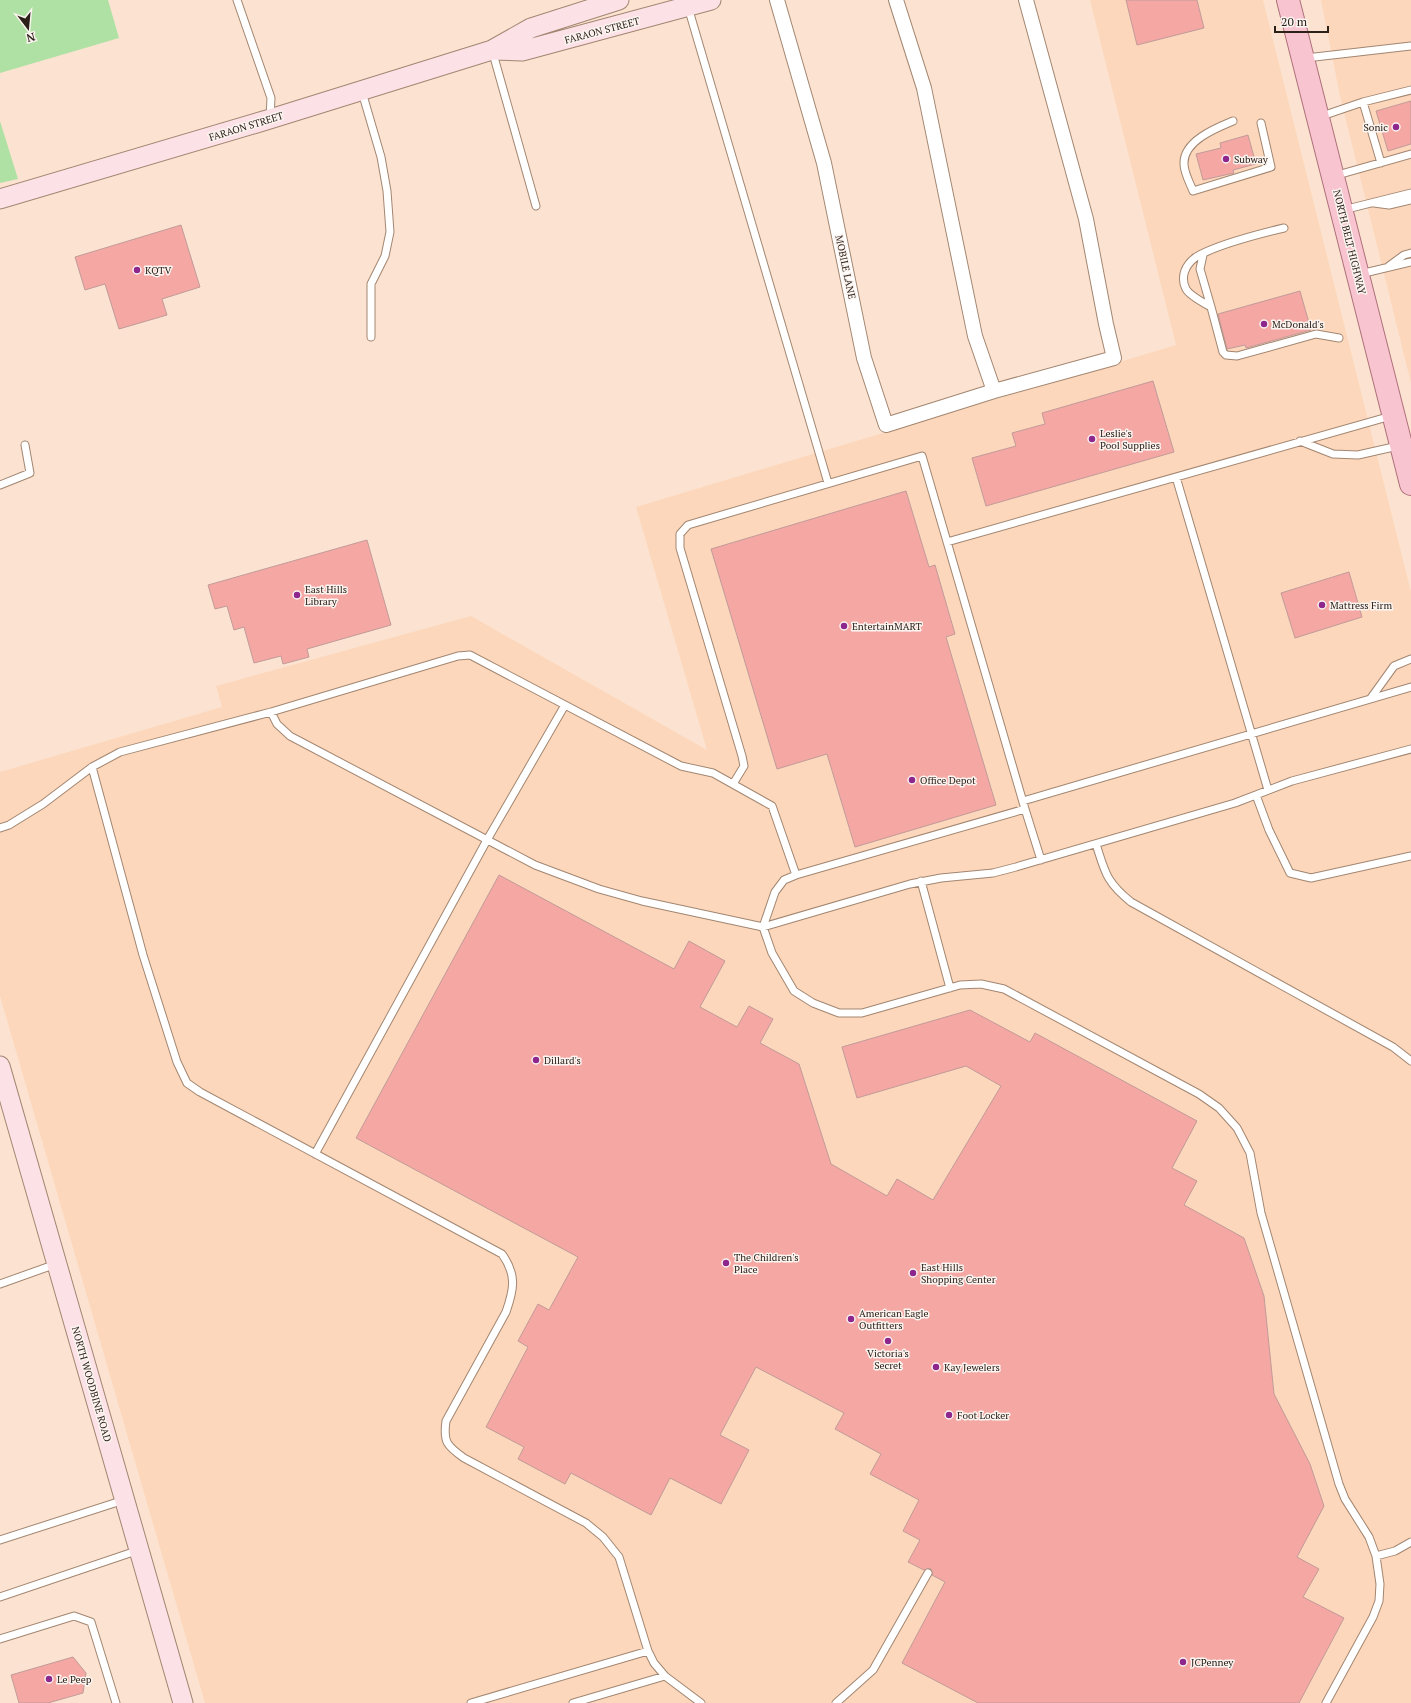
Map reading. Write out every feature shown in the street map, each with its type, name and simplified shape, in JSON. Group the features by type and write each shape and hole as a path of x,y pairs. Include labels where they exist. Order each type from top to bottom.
{"main road":[{"name":"FARAON STREET","path":"0,199 362,92 492,50 532,28 619,0"},
{"name":"FARAON STREET","path":"492,50 522,51 687,3 711,0"},
{"name":"NORTH BELT HIGHWAY","path":"1288,0 1411,484"},
{"name":"NORTH WOODBINE ROAD","path":"0,1066 183,1703"}],"street":[{"name":"MOBILE LANE","path":"777,0 824,163 864,358 886,425 994,391 1114,358 1086,219 1026,0"},
{"path":"896,0 924,88 975,336 994,391"}],"lane":[{"path":"236,0 271,98 270,119"},
{"path":"687,3 828,483"},
{"path":"1303,59 1411,46"},
{"path":"492,50 536,206"},
{"path":"1318,117 1363,102 1411,90"},
{"path":"362,92 381,157 387,191 390,232 386,256 371,284 371,336"},
{"path":"1363,102 1381,163"},
{"path":"1233,121 1212,130 1189,148 1184,163 1193,191 1271,167 1261,123"},
{"path":"1333,177 1411,154"},
{"path":"1342,210 1411,193"},
{"path":"1370,203 1389,206 1411,200"},
{"path":"1211,307 1187,291 1183,281 1184,270 1196,258 1204,254 1260,234 1284,228"},
{"path":"1385,268 1404,255 1411,253"},
{"path":"1204,254 1200,269 1223,352 1226,355 1238,356 1316,334 1339,338"},
{"path":"1358,275 1411,262"},
{"path":"947,542 1394,415"},
{"path":"1300,441 1333,454 1358,455 1401,446"},
{"path":"0,485 30,473 25,445"},
{"path":"733,784 744,766 742,756 680,548 680,534 688,525 922,456 1041,860"},
{"path":"1176,477 1268,790"},
{"path":"0,828 9,825 43,804 92,767 120,752 271,712 458,656 470,656 681,766 713,773 772,806 796,875"},
{"path":"1372,698 1394,666 1411,659"},
{"path":"1023,801 1411,687"},
{"path":"315,1154 487,840 565,705"},
{"path":"271,712 277,724 290,736 535,865 599,889 642,901 763,927 921,881 993,873 1041,860 1235,803 1292,781 1338,767 1411,749"},
{"path":"92,767 143,955 176,1062 187,1083 200,1092 502,1254 510,1264 513,1280 512,1295 506,1312 446,1422 444,1435 450,1448 464,1458 586,1523 604,1537 619,1557 648,1651 654,1664 665,1676 701,1703"},
{"path":"1256,795 1269,830 1290,873 1311,878 1411,856"},
{"path":"1025,809 796,875 784,880 774,892 763,927 772,953 794,991 813,1003 839,1013 862,1012 960,985 981,984 1004,990 1199,1094 1219,1108 1237,1128 1250,1152 1261,1213 1339,1484 1345,1499 1369,1537 1376,1556 1380,1584 1379,1601 1373,1617 1326,1703"},
{"path":"1096,844 1107,878 1116,890 1130,902 1393,1047 1411,1061"},
{"path":"921,881 950,988"},
{"path":"0,1284 58,1264"},
{"path":"0,1540 124,1500"},
{"path":"1376,1556 1395,1551 1411,1542"},
{"path":"0,1597 139,1550"},
{"path":"836,1703 873,1670 928,1573"},
{"path":"0,1638 74,1616 91,1622 116,1703"},
{"path":"471,1703 648,1651"},
{"path":"573,1703 665,1676"}],"shaded area":[{"name":"East Hills Shopping Center","path":"1090,0 1263,0 1411,592 1411,1703 205,1703 0,996 0,772 222,707 216,686 471,616 707,750 636,507 1176,345"},
{"path":"1321,0 1411,0 1411,383 1340,96"}],"green space":[{"path":"0,0 108,0 119,38 0,73"},
{"path":"0,121 18,179 0,183"}],"building":[{"path":"1126,0 1197,0 1204,28 1137,45"},
{"name":"Sonic","path":"1411,101 1411,144 1388,151 1376,111"},
{"name":"Subway","path":"1248,135 1256,164 1233,170 1234,173 1203,180 1196,154 1221,148 1220,143"},
{"name":"KQTV","path":"181,225 200,287 162,299 167,315 119,329 105,284 85,290 75,257"},
{"name":"McDonald's","path":"1300,291 1311,330 1246,348 1245,345 1227,349 1218,314"},
{"name":"Leslie's Pool Supplies","path":"1153,381 1174,452 986,506 972,458 1016,446 1012,433 1045,424 1042,413"},
{"name":"EntertainMART","path":"906,491 929,567 935,565 955,634 946,637 996,805 855,847 827,754 777,769 711,549"},
{"name":"East Hills Library","path":"367,540 391,625 307,649 309,657 283,664 281,656 254,663 244,627 234,630 227,606 215,609 208,585"},
{"name":"Mattress Firm","path":"1349,572 1362,617 1295,638 1281,593"},
{"name":"East Hills Shopping Center","path":"499,875 674,969 689,941 725,961 700,1007 737,1027 749,1006 773,1019 760,1043 799,1064 831,1164 887,1196 897,1179 933,1200 1001,1086 966,1066 857,1098 842,1047 970,1010 1030,1042 1035,1033 1197,1121 1172,1168 1197,1181 1184,1205 1244,1238 1264,1296 1274,1394 1310,1464 1324,1506 1297,1557 1319,1569 1303,1597 1344,1618 1299,1703 978,1703 902,1663 945,1582 932,1575 930,1568 924,1570 908,1562 920,1540 903,1531 919,1500 870,1474 881,1454 835,1429 844,1413 756,1367 720,1435 749,1450 721,1504 670,1478 651,1515 571,1473 565,1484 518,1459 524,1447 486,1427 528,1347 518,1341 538,1304 549,1310 578,1257 356,1138"},
{"name":"Le Peep","path":"73,1657 86,1673 83,1693 48,1703 19,1703 11,1675"}],"place":[{"name":"Sonic","path":"1396,127"},
{"name":"Subway","path":"1226,159"},
{"name":"KQTV","path":"137,270"},
{"name":"McDonald's","path":"1264,324"},
{"name":"Leslie's Pool Supplies","path":"1092,439"},
{"name":"East Hills Library","path":"297,595"},
{"name":"Mattress Firm","path":"1322,605"},
{"name":"EntertainMART","path":"844,626"},
{"name":"Office Depot","path":"912,780"},
{"name":"Dillard's","path":"536,1060"},
{"name":"The Children's Place","path":"726,1263"},
{"name":"East Hills Shopping Center","path":"913,1273"},
{"name":"American Eagle Outfitters","path":"851,1319"},
{"name":"Victoria's Secret","path":"888,1341"},
{"name":"Kay Jewelers","path":"936,1367"},
{"name":"Foot Locker","path":"949,1415"},
{"name":"JCPenney","path":"1183,1662"},
{"name":"Le Peep","path":"49,1679"}]}
